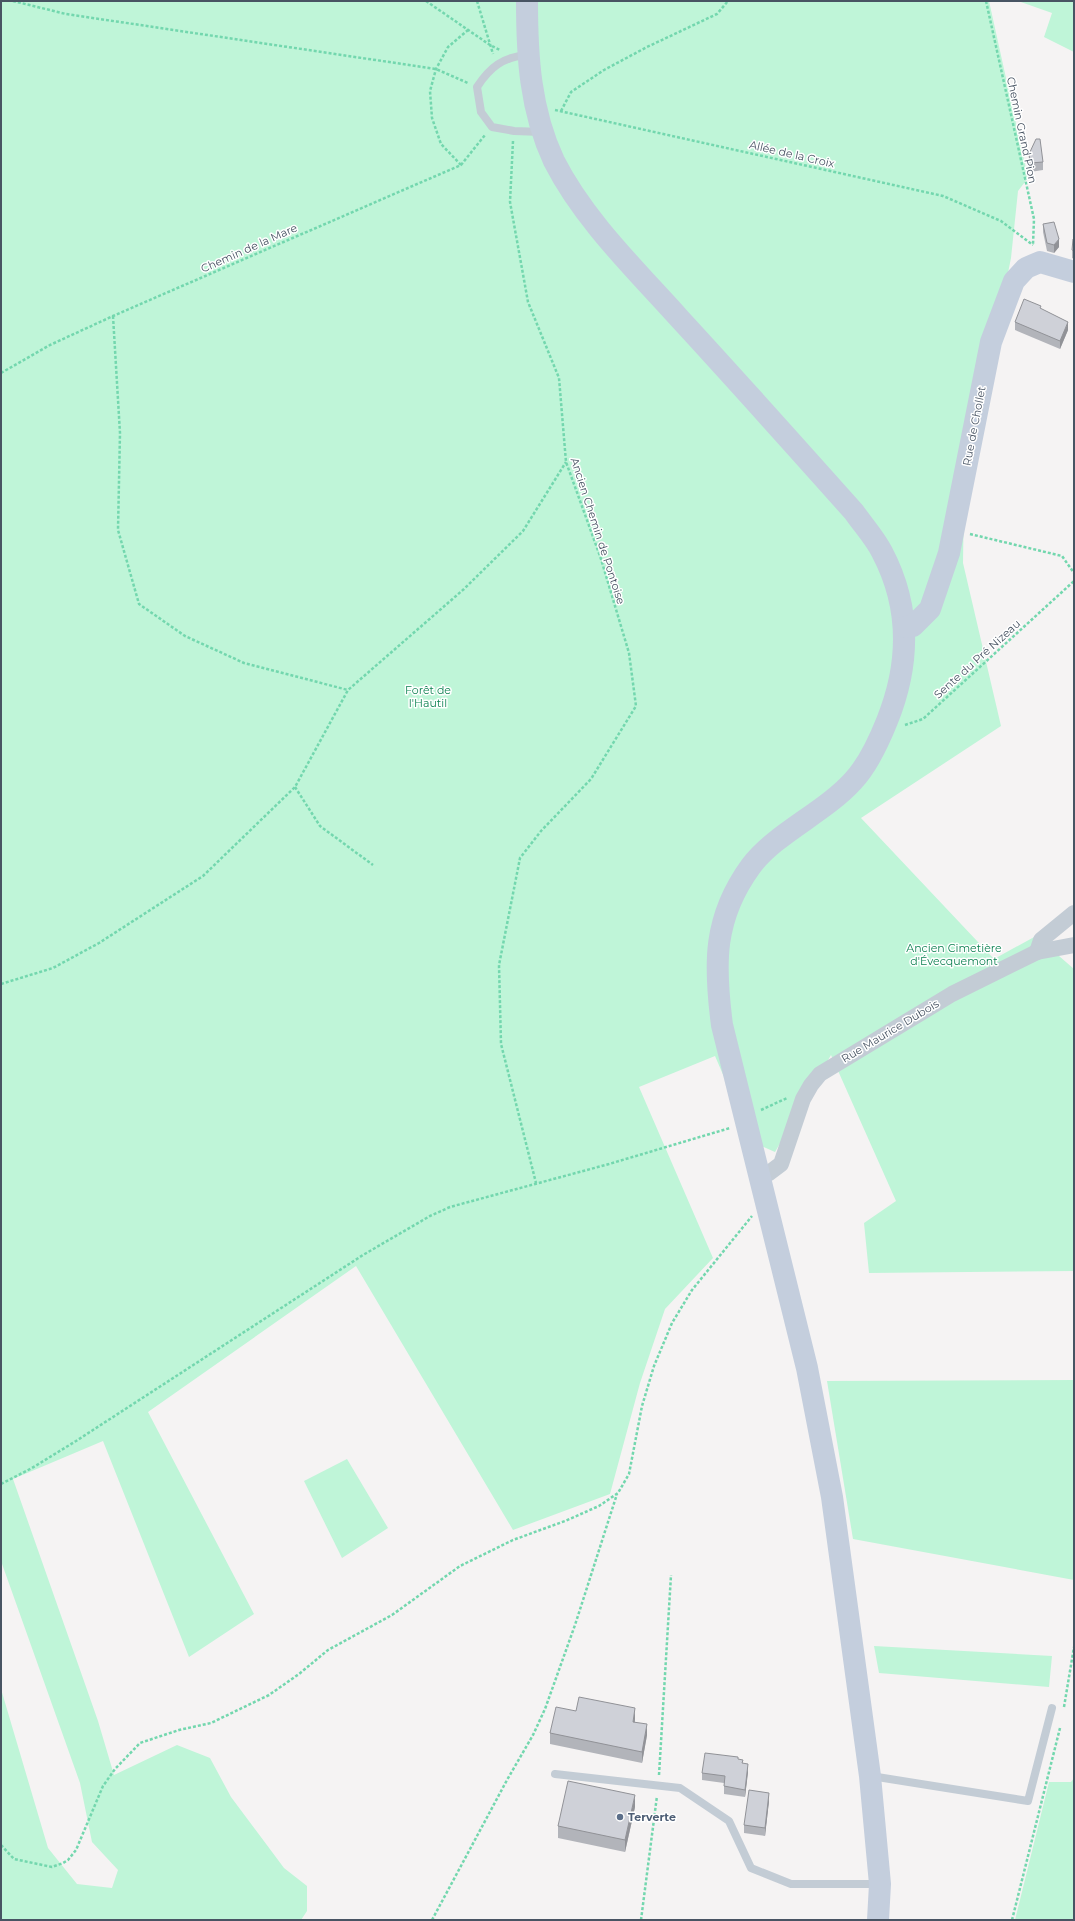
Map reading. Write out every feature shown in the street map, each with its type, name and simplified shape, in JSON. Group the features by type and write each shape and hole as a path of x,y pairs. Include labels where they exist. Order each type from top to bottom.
{"main road":[{"path":"527,1 520,55 543,132 558,167 594,222 854,512 884,557 896,586 905,627 904,655 898,693 882,733 854,780 833,799 768,849 752,866 736,891 726,914 719,936 716,981 722,1024 753,1118 765,1201 807,1368 832,1497 870,1776 880,1884 878,1920"},
{"path":"1037,254 1074,272"},
{"name":"Rue de Chollet","path":"905,627 913,626 930,609 949,553 991,342 1014,281 1037,254"}],"street":[{"path":"1037,952 1041,940 1074,913"},
{"name":"Rue Maurice Dubois","path":"761,1177 769,1174 781,1164 803,1099 811,1084 820,1074 952,994 1037,952 1074,945"}],"lane":[{"path":"520,55 497,64 486,74 477,87 481,112 492,127 514,131 543,132"},
{"path":"870,1776 1028,1801 1052,1708"},
{"path":"555,1774 680,1788 729,1821 750,1868 791,1884 880,1884"}],"path":[{"path":"12,1 66,14 436,69 477,87"},
{"path":"426,1 490,45 520,55"},
{"path":"477,1 497,64"},
{"path":"561,111 571,92 604,70 647,47 717,14 728,1"},
{"name":"Chemin Grand Pion","path":"986,1 1034,218 1037,254"},
{"path":"461,165 442,144 432,118 430,91 436,69 448,47 468,30"},
{"name":"Allée de la Croix","path":"535,105 943,196 1001,221 1037,254"},
{"name":"Chemin de la Mare","path":"1,373 50,345 113,316 461,165 492,127"},
{"name":"Ancien Chemin de Pontoise","path":"514,131 510,202 528,302 559,378 566,462 606,573 629,653 636,706 591,779 541,830 520,858 499,965 501,1044 536,1183"},
{"path":"113,316 120,433 118,530 139,604 185,636 244,663 348,690"},
{"path":"1,984 53,968 99,943 204,876 295,787 348,690 464,589 523,531 566,462"},
{"path":"954,530 1062,556 1074,573"},
{"name":"Sente du Pré Nizeau","path":"882,733 923,719 1074,581"},
{"path":"295,787 320,826 373,865"},
{"path":"1,1484 32,1468 76,1441 363,1255 430,1216 450,1207 536,1183 753,1118 781,1101"},
{"path":"432,1920 507,1780 533,1735 545,1709 575,1626 618,1493 629,1474 642,1406 654,1366 672,1323 704,1273 740,1228 765,1201"},
{"path":"1,1845 14,1859 52,1867 63,1863 68,1860 76,1850 103,1786 115,1769 140,1743 179,1730 211,1723 269,1695 299,1674 328,1650 392,1615 460,1566 513,1540 565,1521 599,1506 618,1493"},
{"path":"641,1920 658,1785 671,1576"}],"green space":[{"name":"Forêt de l'Hautil","path":"1,1 989,1 1028,178 1018,191 1011,258 964,491 963,563 1001,726 861,818 994,959 1036,936 1074,969 1074,1271 869,1273 864,1223 896,1201 831,1055 775,1152 752,1142 715,1056 639,1087 713,1258 665,1309 640,1383 610,1494 513,1530 356,1266 148,1412 254,1614 189,1657 103,1441 13,1479 98,1721 114,1775 177,1745 210,1758 231,1797 284,1868 307,1886 307,1911 301,1920 1,1920 1,1689 48,1848 77,1884 112,1888 118,1870 92,1842 80,1783 1,1561"},
{"path":"1018,1 1074,1 1074,52 1044,37 1052,13"},
{"path":"1074,1380 1074,1580 853,1539 827,1381"},
{"path":"347,1459 388,1528 342,1558 304,1481"},
{"path":"874,1646 1052,1656 1049,1687 879,1673"},
{"path":"1074,1778 1074,1920 1015,1920 1049,1782 1071,1782"}],"building":[{"path":"1036,139 1040,139 1043,162 1030,163 1029,154"},
{"path":"1054,222 1059,239 1054,245 1047,243 1043,224"},
{"path":"1074,239 1074,251 1072,250"},
{"path":"1024,299 1041,306 1040,308 1068,322 1060,341 1015,322"},
{"path":"579,1697 635,1708 633,1722 647,1724 642,1752 550,1733 556,1707 576,1711"},
{"path":"705,1753 738,1757 738,1759 743,1760 742,1763 748,1764 745,1790 724,1786 725,1776 702,1773"},
{"path":"568,1781 635,1795 625,1840 558,1826"},
{"path":"749,1790 769,1793 765,1828 744,1825"}],"place":[{"name":"Terverte","path":"620,1817"}],"park label":[{"name":"Ancien Cimetière d'Évecquemont","path":"954,954"}]}
